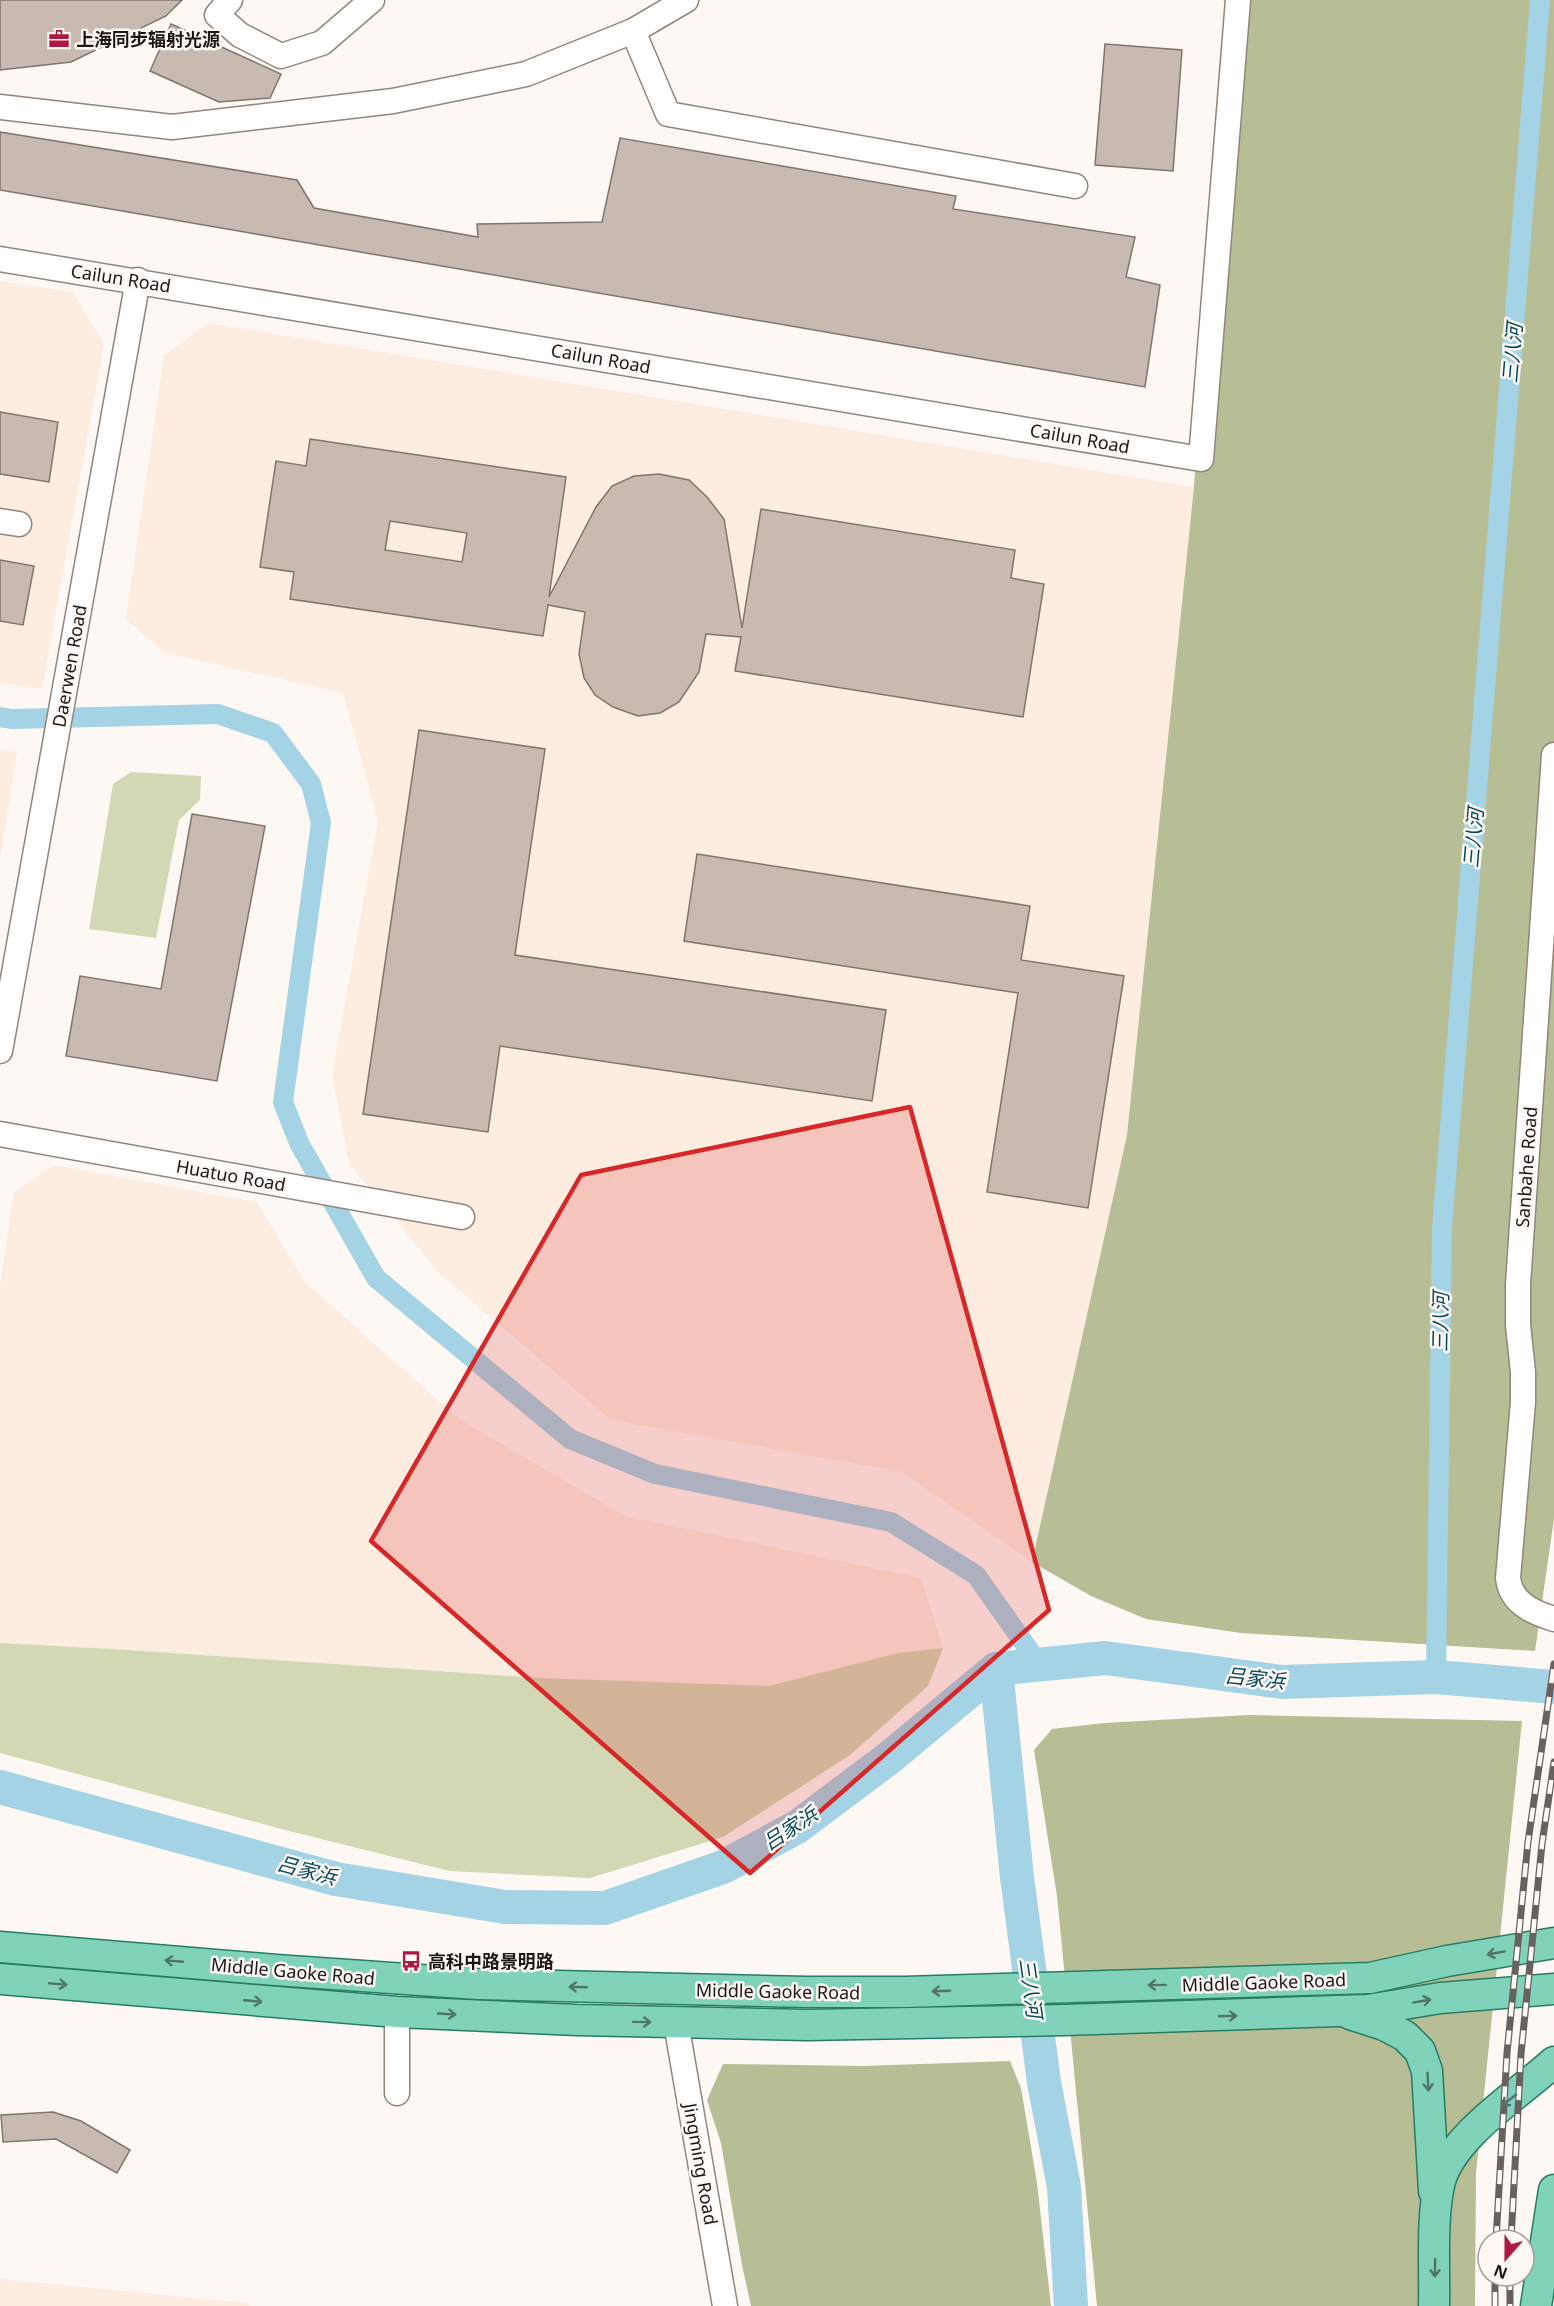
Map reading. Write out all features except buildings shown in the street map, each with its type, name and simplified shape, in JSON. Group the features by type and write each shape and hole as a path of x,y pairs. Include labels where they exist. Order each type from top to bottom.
{"main road":[{"name":"Middle Gaoke Road","path":"0,1947 478,1984 807,1992 1060,1988 1370,1978 1447,1961 1554,1943"},
{"name":"Middle Gaoke Road","path":"0,1979 397,2012 676,2023 818,2025 1003,2022 1368,2010 1440,1998 1554,1989"},
{"path":"1342,2011 1384,2025 1405,2036 1420,2051 1427,2071 1436,2228"},
{"path":"1434,2306 1437,2198 1441,2179 1452,2158 1474,2129 1554,2062"},
{"path":"1536,2306 1554,2190"}],"street":[{"path":"230,0 217,15 240,35 281,56 322,43 372,0"},
{"path":"0,107 172,127 393,101 526,74 633,31 686,0"},
{"name":"Cailun Road","path":"0,259 138,280 1202,459 1238,0"},
{"path":"633,31 668,114 1075,186"},
{"name":"Daerwen Road","path":"0,1051 138,280"},
{"name":"Sanbahe Road","path":"1554,755 1518,1284 1518,1325 1524,1394 1508,1578 1509,1590 1518,1602 1554,1619"},
{"name":"Huatuo Road","path":"0,1134 462,1217"},
{"path":"397,2012 397,2093"},
{"name":"Jingming Road","path":"676,2023 725,2306"}],"highlighted area":[{"path":"910,1107 1049,1610 750,1873 371,1541 581,1175"}],"shaded area":[{"path":"0,281 73,292 104,344 42,689 0,683"},
{"path":"208,323 1194,487 1127,1135 1032,1562 902,1472 611,1420 439,1273 349,1163 332,1074 378,821 343,693 165,653 126,619 164,355"},
{"path":"0,749 17,752 0,859"},
{"path":"54,1165 257,1202 305,1282 459,1419 625,1516 921,1578 943,1648 898,1653 769,1686 541,1678 0,1643 0,1285 14,1192"},
{"path":"0,2279 249,2303 249,2306 0,2306"}],"green space":[{"path":"1225,0 1554,0 1554,1519 1535,1651 1241,1633 1146,1619 1091,1596 1032,1562 1127,1135 1194,487"},
{"path":"131,772 201,776 200,800 179,820 156,938 89,929 113,784"},
{"path":"0,1643 541,1678 769,1686 898,1653 943,1648 928,1686 850,1755 723,1837 590,1878 449,1871 285,1830 0,1753"},
{"path":"1249,1715 1522,1721 1476,2173 1475,2306 1097,2306 1057,1896 1034,1750 1052,1729 1104,1723"},
{"path":"1010,2061 1021,2088 1037,2183 1051,2306 751,2306 721,2143 707,2100 723,2064 863,2066"}],"waterway":[{"name":"三八河","path":"1436,1677 1442,1227 1540,0"},
{"path":"0,717 12,719 218,714 273,733 311,784 321,823 283,1102 299,1143 376,1278 570,1439 655,1474 891,1522 976,1575 1039,1664"},
{"name":"吕家浜","path":"0,1787 336,1879 505,1907 605,1908 723,1867 797,1827 889,1758 996,1669 1105,1658 1282,1682 1436,1677 1554,1687"},
{"name":"三八河","path":"996,1669 1017,1877 1044,2082 1064,2187 1071,2306"}],"railway":[{"path":"1497,2228 1507,2053 1528,1842 1554,1664"},
{"path":"1512,2228 1521,2054 1542,1844 1554,1762"},
{"path":"1495,2288 1495,2306"},
{"path":"1510,2288 1510,2306"}],"place":[{"name":"上海同步辐射光源","path":"59,39"},
{"name":"高科中路景明路","path":"411,1961"}]}
